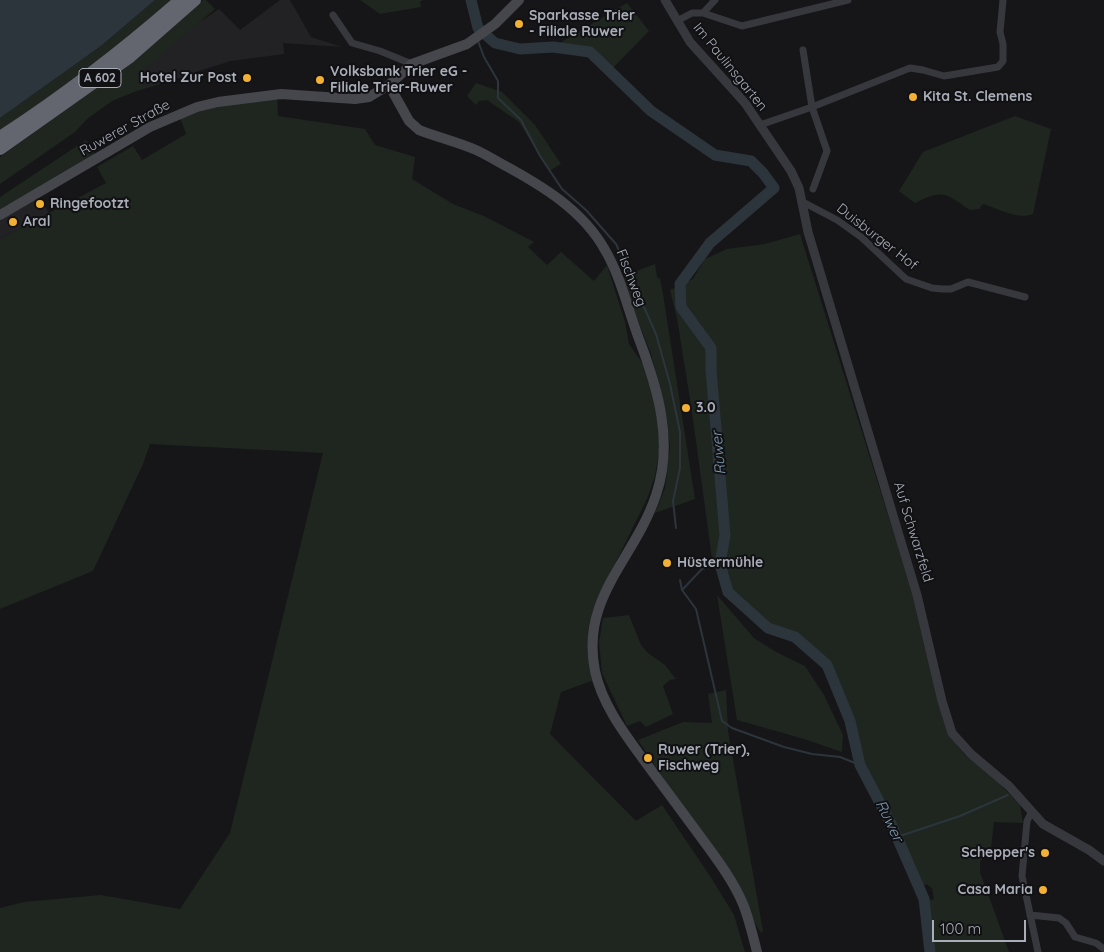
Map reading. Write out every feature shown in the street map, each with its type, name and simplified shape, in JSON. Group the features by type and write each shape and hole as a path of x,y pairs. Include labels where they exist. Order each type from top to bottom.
{"highway":[{"name":"A 602","path":"0,138 33,116 129,44 180,0"},
{"name":"A 602","path":"0,149 130,57 195,0"}],"main road":[{"name":"Ruwerer Straße","path":"0,215 150,127 197,107 218,102 282,94 355,99 369,97 389,85 412,64 467,44 495,24 519,0"},
{"name":"Fischweg","path":"389,85 408,122 413,126 419,130 477,150 535,182 583,220 605,249 647,358 661,409 664,437 662,474 656,496 602,597 595,618 593,654 596,673 601,690 619,726 720,863 742,903 757,952"}],"street":[{"name":"Im Paulinsgarten","path":"665,0 690,42 705,61 738,94 791,171 799,188 808,232"},
{"path":"703,13 715,0"},
{"path":"677,21 692,13 703,13 742,26 848,0"},
{"path":"760,125 812,107 910,68 944,76 998,67 1003,61 1000,32 1002,0"},
{"path":"334,16 352,44 380,51 412,64"},
{"path":"803,50 812,107 827,151 813,189"},
{"name":"Duisburger Hof","path":"801,201 837,220 861,237 906,280 942,289 950,289 968,282 1025,297"},
{"name":"Auf Schwarzfeld","path":"808,232 917,595 949,726 961,745 1010,786 1031,813 1047,828 1089,850 1104,861"},
{"path":"1031,813 1027,824 1022,876 1038,952"},
{"path":"1030,915 1059,918 1066,923 1075,937 1096,943 1104,949"}],"shaded area":[{"path":"0,0 155,0 101,46 0,118"},
{"path":"155,0 173,0 110,52 0,131 0,118 101,46"},
{"path":"203,0 206,0 215,9 137,75 143,87 182,77 112,101 87,119 75,132 0,184 0,157 135,60"},
{"path":"280,0 290,0 311,37 342,47 283,43 284,54 231,61 141,89 131,68 219,9 240,30"},
{"path":"360,0 422,1 420,1 421,7 380,14"},
{"path":"627,3 649,31 609,72 590,52 553,47"},
{"path":"476,83 502,92 535,125 561,164 549,171 519,122 487,100 479,101 476,105 467,96"},
{"path":"277,95 278,116 365,129 375,145 415,157 412,179 453,204 486,217 534,242 528,247 547,265 561,252 594,281 607,265 625,322 629,344 643,364 651,386 659,421 659,451 655,476 647,499 596,602 593,641 597,679 561,692 550,734 636,821 662,805 734,915 745,952 0,952 0,908 24,902 101,895 180,909 230,833 323,453 150,444 143,464 93,571 0,609 0,239 106,183 97,167 133,146 142,160 186,134 179,115"},
{"path":"1015,116 1051,129 1033,214 1015,215 984,204 980,209 970,210 950,197 939,194 915,203 899,191 923,152"},
{"path":"86,140 95,155 0,209 0,197"},
{"path":"39,197 49,213 0,239 0,220"},
{"path":"800,234 912,592 948,734 965,755 995,779 1020,805 1023,823 994,822 991,848 980,862 980,872 1009,952 925,952 930,951 925,902 934,899 932,888 926,884 920,888 897,837 860,765 850,721 827,665 795,637 768,628 728,592 720,565 713,566 692,412 677,318 670,290 693,279 705,259 727,249 765,244"},
{"path":"655,264 663,294 695,499 655,513 665,488 670,447 667,419 651,354 621,277"},
{"path":"717,595 754,638 776,652 805,666 824,695 843,735 842,752 737,720"},
{"path":"629,615 641,645 648,653 665,665 676,679 670,680 663,686 673,714 646,727 640,721 627,726 602,673 599,642 603,618"},
{"path":"726,690 728,731 763,931 761,933 694,824 638,740 683,722 712,723 708,694"}],"waterway":[{"name":"Ruwer","path":"471,0 478,28 495,43 520,49 553,47 590,52 651,111 715,155 751,161 774,188 710,243 680,284 681,307 711,348 711,370 725,535 720,564 728,592 768,628 795,637 827,665 850,721 860,765 893,828 924,899 930,952"},
{"path":"478,41 484,57 498,81 498,98 521,120 540,156 562,189 586,210 616,244 656,334 670,384 680,432 680,468 673,501 676,528"},
{"path":"682,590 702,569 720,564"},
{"path":"680,580 682,590 696,609 722,721 732,728 784,747 812,754 840,757 860,765"},
{"path":"897,837 960,816 1008,795"}],"place":[{"name":"Sparkasse Trier - Filiale Ruwer","path":"519,24"},
{"name":"Hotel Zur Post","path":"247,78"},
{"name":"Volksbank Trier eG - Filiale Trier-Ruwer","path":"320,80"},
{"name":"Kita St. Clemens","path":"913,97"},
{"name":"Ringefootzt","path":"40,204"},
{"name":"Aral","path":"13,222"},
{"name":"3.0","path":"686,408"},
{"name":"Hüstermühle","path":"667,563"},
{"name":"Ruwer (Trier), Fischweg","path":"648,758"},
{"name":"Schepper's","path":"1045,853"},
{"name":"Casa Maria","path":"1043,890"}]}
